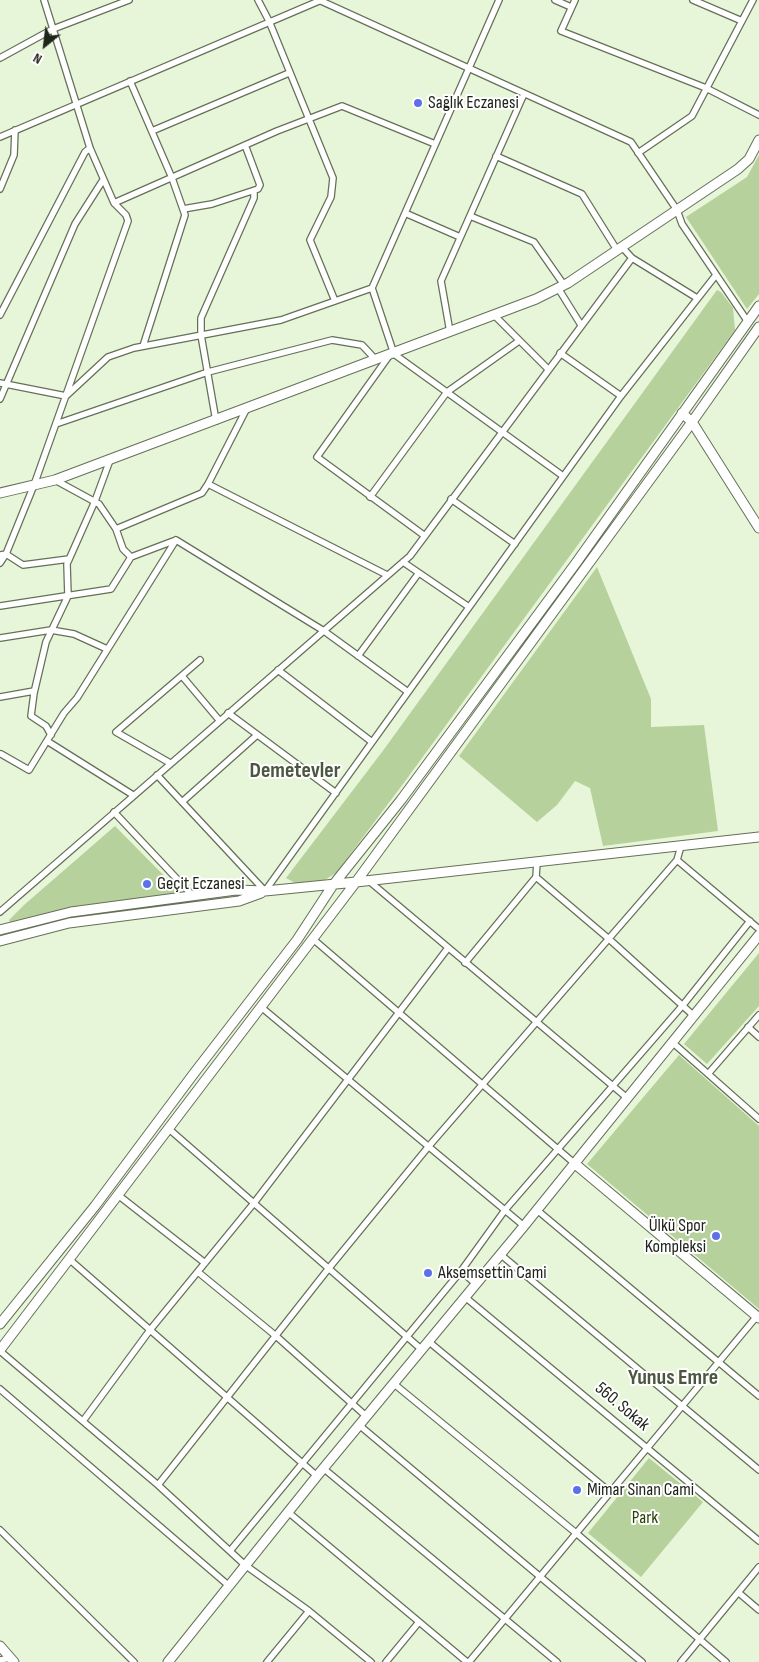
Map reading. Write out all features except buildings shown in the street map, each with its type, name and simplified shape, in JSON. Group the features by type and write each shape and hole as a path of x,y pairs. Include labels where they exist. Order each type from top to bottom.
{"street":[{"path":"0,563 34,485 127,227 126,215 114,203 90,148 75,105 44,0"},
{"path":"0,58 53,29 129,0"},
{"path":"258,0 269,21 333,178 331,197 310,240 335,301"},
{"path":"0,138 319,0 631,142 677,210 682,224 748,322"},
{"path":"498,0 372,288 392,355 447,392 563,476"},
{"path":"555,0 571,7"},
{"path":"575,0 561,31 706,88 759,115"},
{"path":"693,0 742,21"},
{"path":"638,154 692,116 753,0"},
{"path":"152,131 290,73"},
{"path":"130,81 172,178 183,209 184,223 143,346"},
{"path":"450,332 441,281 524,94"},
{"path":"114,203 342,106 435,144"},
{"path":"0,189 14,155 15,130"},
{"path":"0,493 55,480 246,410 494,315 561,286 738,169 748,158 759,140"},
{"path":"183,209 212,204 254,192 260,185 245,146"},
{"path":"0,315 85,152 90,148"},
{"path":"496,156 582,194 620,248 632,258 697,298"},
{"path":"0,400 74,224 103,180"},
{"path":"216,421 201,335 201,318 254,198 254,192"},
{"path":"405,213 460,237"},
{"path":"470,216 534,242 561,286 581,325"},
{"path":"0,912 403,562 425,536 501,431 632,258"},
{"path":"0,941 69,923 239,902 265,891 621,396 716,275"},
{"path":"66,396 108,357 143,346 281,320 372,288"},
{"path":"0,1324 95,1206 297,940 333,885 401,800 759,306"},
{"path":"494,315 548,369"},
{"path":"369,1661 310,1611 245,1565 158,1485 0,1350 356,882 758,332"},
{"path":"56,424 208,372 332,340 362,345 376,360"},
{"path":"370,496 447,392 519,340"},
{"path":"560,353 621,396"},
{"path":"392,355 317,457 425,536"},
{"path":"0,383 7,386 66,396"},
{"path":"116,529 202,493 246,410"},
{"path":"682,413 692,422 759,528"},
{"path":"51,735 46,726 31,716 34,691 46,642 68,596 69,560 95,501 110,460"},
{"path":"55,480 99,504 116,529 124,549 131,557"},
{"path":"208,484 387,575"},
{"path":"451,499 515,544"},
{"path":"0,606 111,589 131,557 176,540"},
{"path":"176,540 324,631 408,692"},
{"path":"1,754 29,770 176,540"},
{"path":"3,555 23,565 69,560"},
{"path":"403,562 469,607"},
{"path":"358,656 418,574"},
{"path":"0,638 52,630 74,634 107,650"},
{"path":"170,763 116,732 200,660"},
{"path":"278,670 372,742"},
{"path":"182,676 219,720"},
{"path":"0,697 34,691"},
{"path":"228,713 336,793"},
{"path":"182,802 257,735"},
{"path":"47,741 133,795"},
{"path":"157,775 265,891"},
{"path":"114,812 193,896"},
{"path":"0,930 71,912 236,890 265,891 333,885 759,837"},
{"path":"158,1485 329,1268 429,1146 538,1023 677,860 680,846"},
{"path":"677,860 759,929"},
{"path":"465,963 536,878 537,862"},
{"path":"536,878 610,939 694,1016"},
{"path":"369,881 626,1097"},
{"path":"230,1551 461,1271 506,1210 557,1148 683,1005 750,921"},
{"path":"168,1662 316,1476 524,1226 626,1097 759,935"},
{"path":"288,1512 468,1662 758,1317 482,1085 313,939"},
{"path":"83,1421 150,1330 254,1203 448,948"},
{"path":"262,1007 349,1077 524,1226"},
{"path":"708,1074 759,1015"},
{"path":"748,1027 759,1037"},
{"path":"672,1042 759,1119"},
{"path":"169,1129 422,1349"},
{"path":"118,1195 205,1263"},
{"path":"537,1210 759,1396"},
{"path":"500,1254 759,1470"},
{"path":"69,1259 316,1476"},
{"path":"461,1271 476,1284"},
{"path":"198,1272 276,1336 366,1416"},
{"name":"560. Sokak","path":"465,1297 759,1541"},
{"path":"428,1342 610,1492"},
{"path":"393,1384 576,1533 701,1638 726,1662"},
{"path":"0,1389 228,1585"},
{"path":"359,1425 642,1662"},
{"path":"323,1468 557,1662"},
{"path":"0,1530 134,1662"},
{"path":"681,1662 759,1568"},
{"path":"739,1593 759,1610"},
{"path":"267,1662 310,1611"},
{"path":"386,1662 419,1622"},
{"path":"0,1646 12,1660"},
{"path":"0,1660 12,1660"}],"green space":[{"path":"759,155 759,294 747,309 686,217 747,177"},
{"path":"717,290 721,292 733,308 735,330 403,784 336,873 323,881 295,883 286,878 382,752"},
{"path":"597,567 651,699 651,727 704,725 718,831 603,846 590,788 575,781 557,805 537,822 459,756"},
{"path":"115,826 181,893 77,906 11,924 9,920 24,905"},
{"path":"759,953 759,1006 707,1064 684,1044"},
{"name":"Ülkü Spor Kompleksi","path":"679,1055 759,1126 759,1309 587,1164"},
{"name":"Park","path":"649,1458 703,1502 641,1577 588,1533"}],"place":[{"name":"Sağlık Eczanesi","path":"418,103"},
{"name":"Geçit Eczanesi","path":"147,884"},
{"name":"Ülkü Spor Kompleksi","path":"716,1236"},
{"name":"Aksemsettin Cami","path":"428,1273"},
{"name":"Mimar Sinan Cami","path":"577,1490"}],"district":[{"name":"Demetevler","path":"295,771"},
{"name":"Yunus Emre","path":"673,1378"}]}
